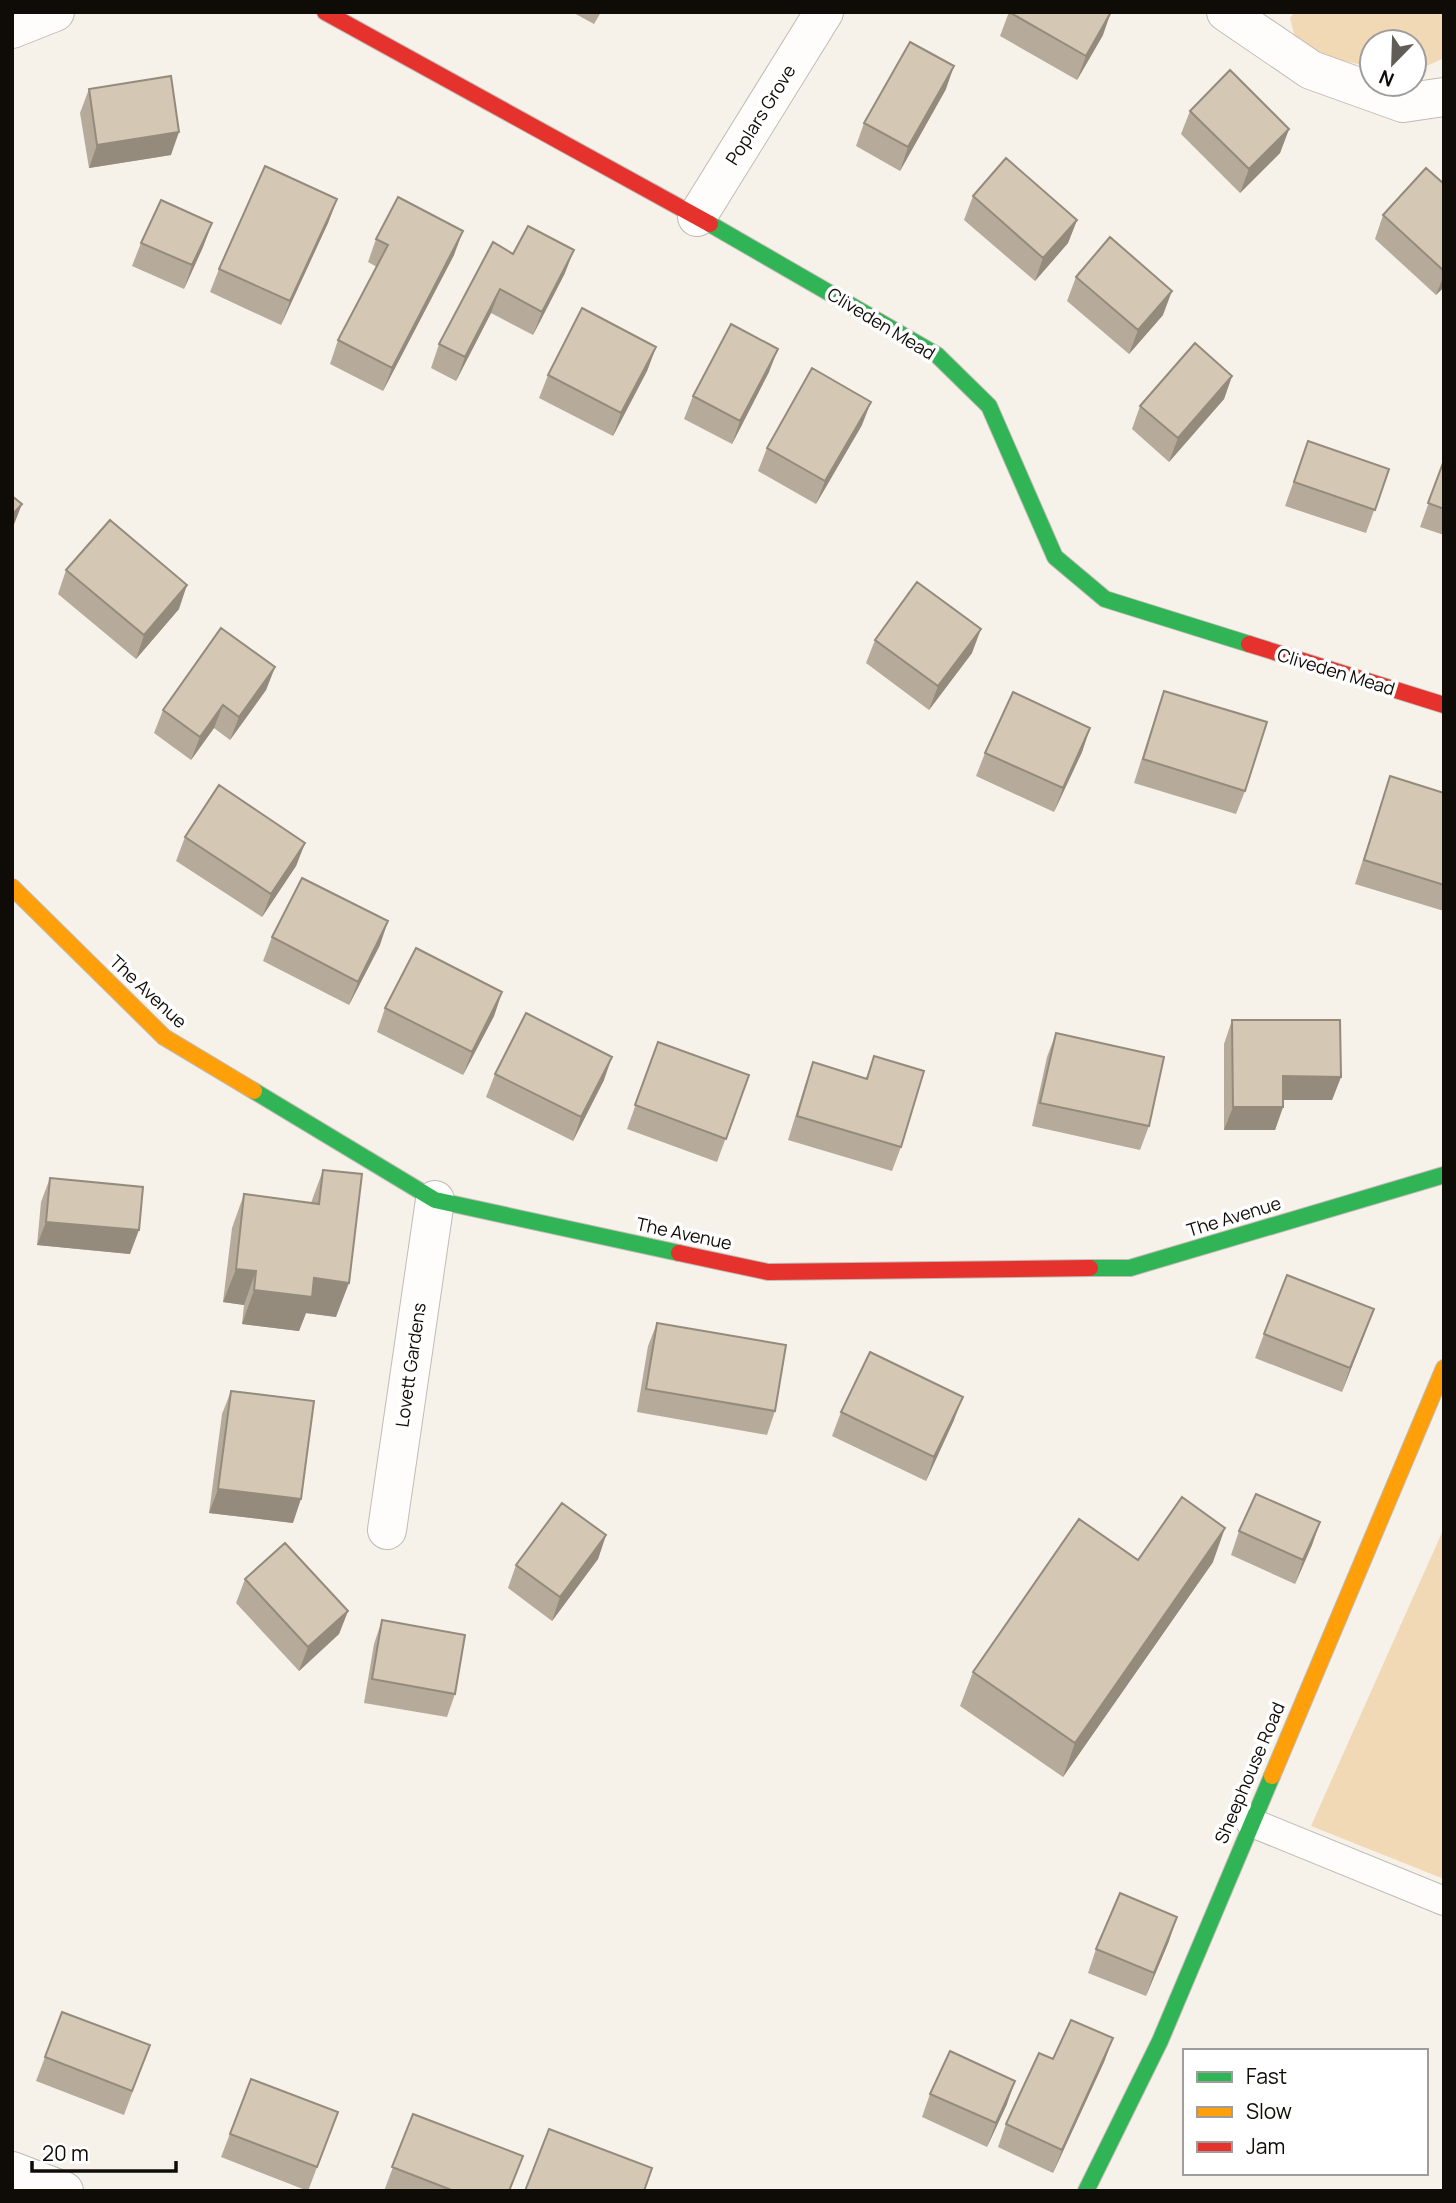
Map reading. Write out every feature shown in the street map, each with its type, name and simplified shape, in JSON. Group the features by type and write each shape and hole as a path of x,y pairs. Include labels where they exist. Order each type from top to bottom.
{"street":[{"path":"12,29 55,12"},
{"name":"Cliveden Mead","path":"325,12 697,217 937,355 989,406 1055,557 1105,599 1444,705"},
{"name":"Poplars Grove","path":"697,217 824,12"},
{"path":"1226,12 1311,70 1403,103 1444,97"},
{"name":"The Avenue","path":"12,887 164,1037 435,1200 768,1272 1130,1268 1444,1175"},
{"name":"Lovett Gardens","path":"387,1530 435,1200"},
{"name":"Sheephouse Road","path":"1086,2191 1160,2041 1250,1822 1444,1367"},
{"path":"12,2171 64,2191"}],"lane":[{"path":"1250,1822 1444,1901"}],"shaded area":[{"path":"1295,12 1444,12 1444,58 1428,65 1428,28 1358,28 1358,64 1335,59 1296,41 1290,18"},
{"path":"1444,1528 1444,1879 1311,1826"}],"building":[{"path":"1009,12 1111,12 1086,56"},
{"path":"910,42 954,66 908,147 864,123"},
{"path":"1230,70 1289,129 1249,169 1190,111"},
{"path":"171,76 179,132 97,145 89,89"},
{"path":"1006,158 1077,220 1043,258 973,196"},
{"path":"265,166 337,199 290,301 219,269"},
{"path":"1426,168 1444,184 1444,271 1383,215"},
{"path":"398,197 463,231 392,368 338,340 388,245 376,239"},
{"path":"161,200 212,223 192,265 141,243"},
{"path":"528,226 574,250 542,312 500,289 465,357 439,344 493,242 513,254"},
{"path":"1110,237 1172,291 1138,330 1076,277"},
{"path":"582,308 656,347 621,413 548,375"},
{"path":"731,324 778,349 740,421 693,396"},
{"path":"1195,343 1232,376 1178,438 1140,406"},
{"path":"812,368 871,402 825,481 767,448"},
{"path":"1308,441 1389,469 1375,510 1294,482"},
{"path":"1444,463 1444,509 1428,503"},
{"path":"12,496 22,504 12,515"},
{"path":"110,520 187,585 144,635 66,570"},
{"path":"917,582 981,629 938,686 875,640"},
{"path":"221,628 275,667 239,717 223,705 200,737 163,710"},
{"path":"1164,691 1267,722 1245,791 1143,759"},
{"path":"1013,692 1090,728 1063,788 985,753"},
{"path":"1390,776 1444,793 1444,885 1364,860"},
{"path":"219,785 305,843 271,894 185,837"},
{"path":"302,878 388,921 358,982 272,937"},
{"path":"416,948 502,992 472,1052 385,1008"},
{"path":"526,1013 612,1057 581,1117 495,1074"},
{"path":"1232,1020 1340,1020 1341,1077 1283,1076 1283,1107 1233,1107"},
{"path":"1056,1033 1164,1057 1149,1126 1040,1103"},
{"path":"658,1042 749,1075 726,1139 635,1105"},
{"path":"874,1056 924,1071 901,1147 797,1116 813,1062 867,1079"},
{"path":"323,1170 362,1174 349,1283 314,1278 312,1297 254,1290 256,1271 236,1269 244,1194 319,1204"},
{"path":"50,1178 143,1187 139,1230 46,1222"},
{"path":"1287,1275 1374,1309 1350,1368 1264,1334"},
{"path":"657,1323 786,1345 775,1411 646,1389"},
{"path":"870,1352 963,1397 934,1457 841,1412"},
{"path":"231,1391 314,1401 301,1499 218,1489"},
{"path":"1256,1494 1320,1522 1303,1560 1239,1531"},
{"path":"1182,1497 1225,1528 1075,1743 973,1672 1079,1519 1138,1560"},
{"path":"562,1503 606,1535 560,1597 516,1565"},
{"path":"285,1543 348,1611 308,1647 245,1579"},
{"path":"382,1620 465,1635 455,1694 372,1679"},
{"path":"1120,1893 1177,1917 1154,1973 1096,1949"},
{"path":"62,2012 150,2045 132,2091 45,2057"},
{"path":"1071,2020 1113,2038 1062,2150 1006,2124 1039,2053 1053,2059"},
{"path":"950,2051 1015,2081 996,2123 930,2094"},
{"path":"251,2079 338,2112 317,2167 230,2134"},
{"path":"413,2114 523,2156 509,2191 454,2191 392,2167"},
{"path":"549,2129 652,2168 644,2191 525,2191"}],"traffic: fast":[{"path":"710,224 937,355 989,406 1055,557 1105,599 1249,644"},
{"path":"254,1091 435,1200 679,1253"},
{"path":"1090,1268 1130,1268 1444,1175"},
{"path":"1086,2191 1160,2041 1272,1776"}],"traffic: slow":[{"path":"12,887 164,1037 254,1091"},
{"path":"1272,1776 1444,1368"}],"traffic: jam":[{"path":"325,12 710,224"},
{"path":"1249,644 1444,705"},
{"path":"679,1253 768,1272 1090,1268"}]}
